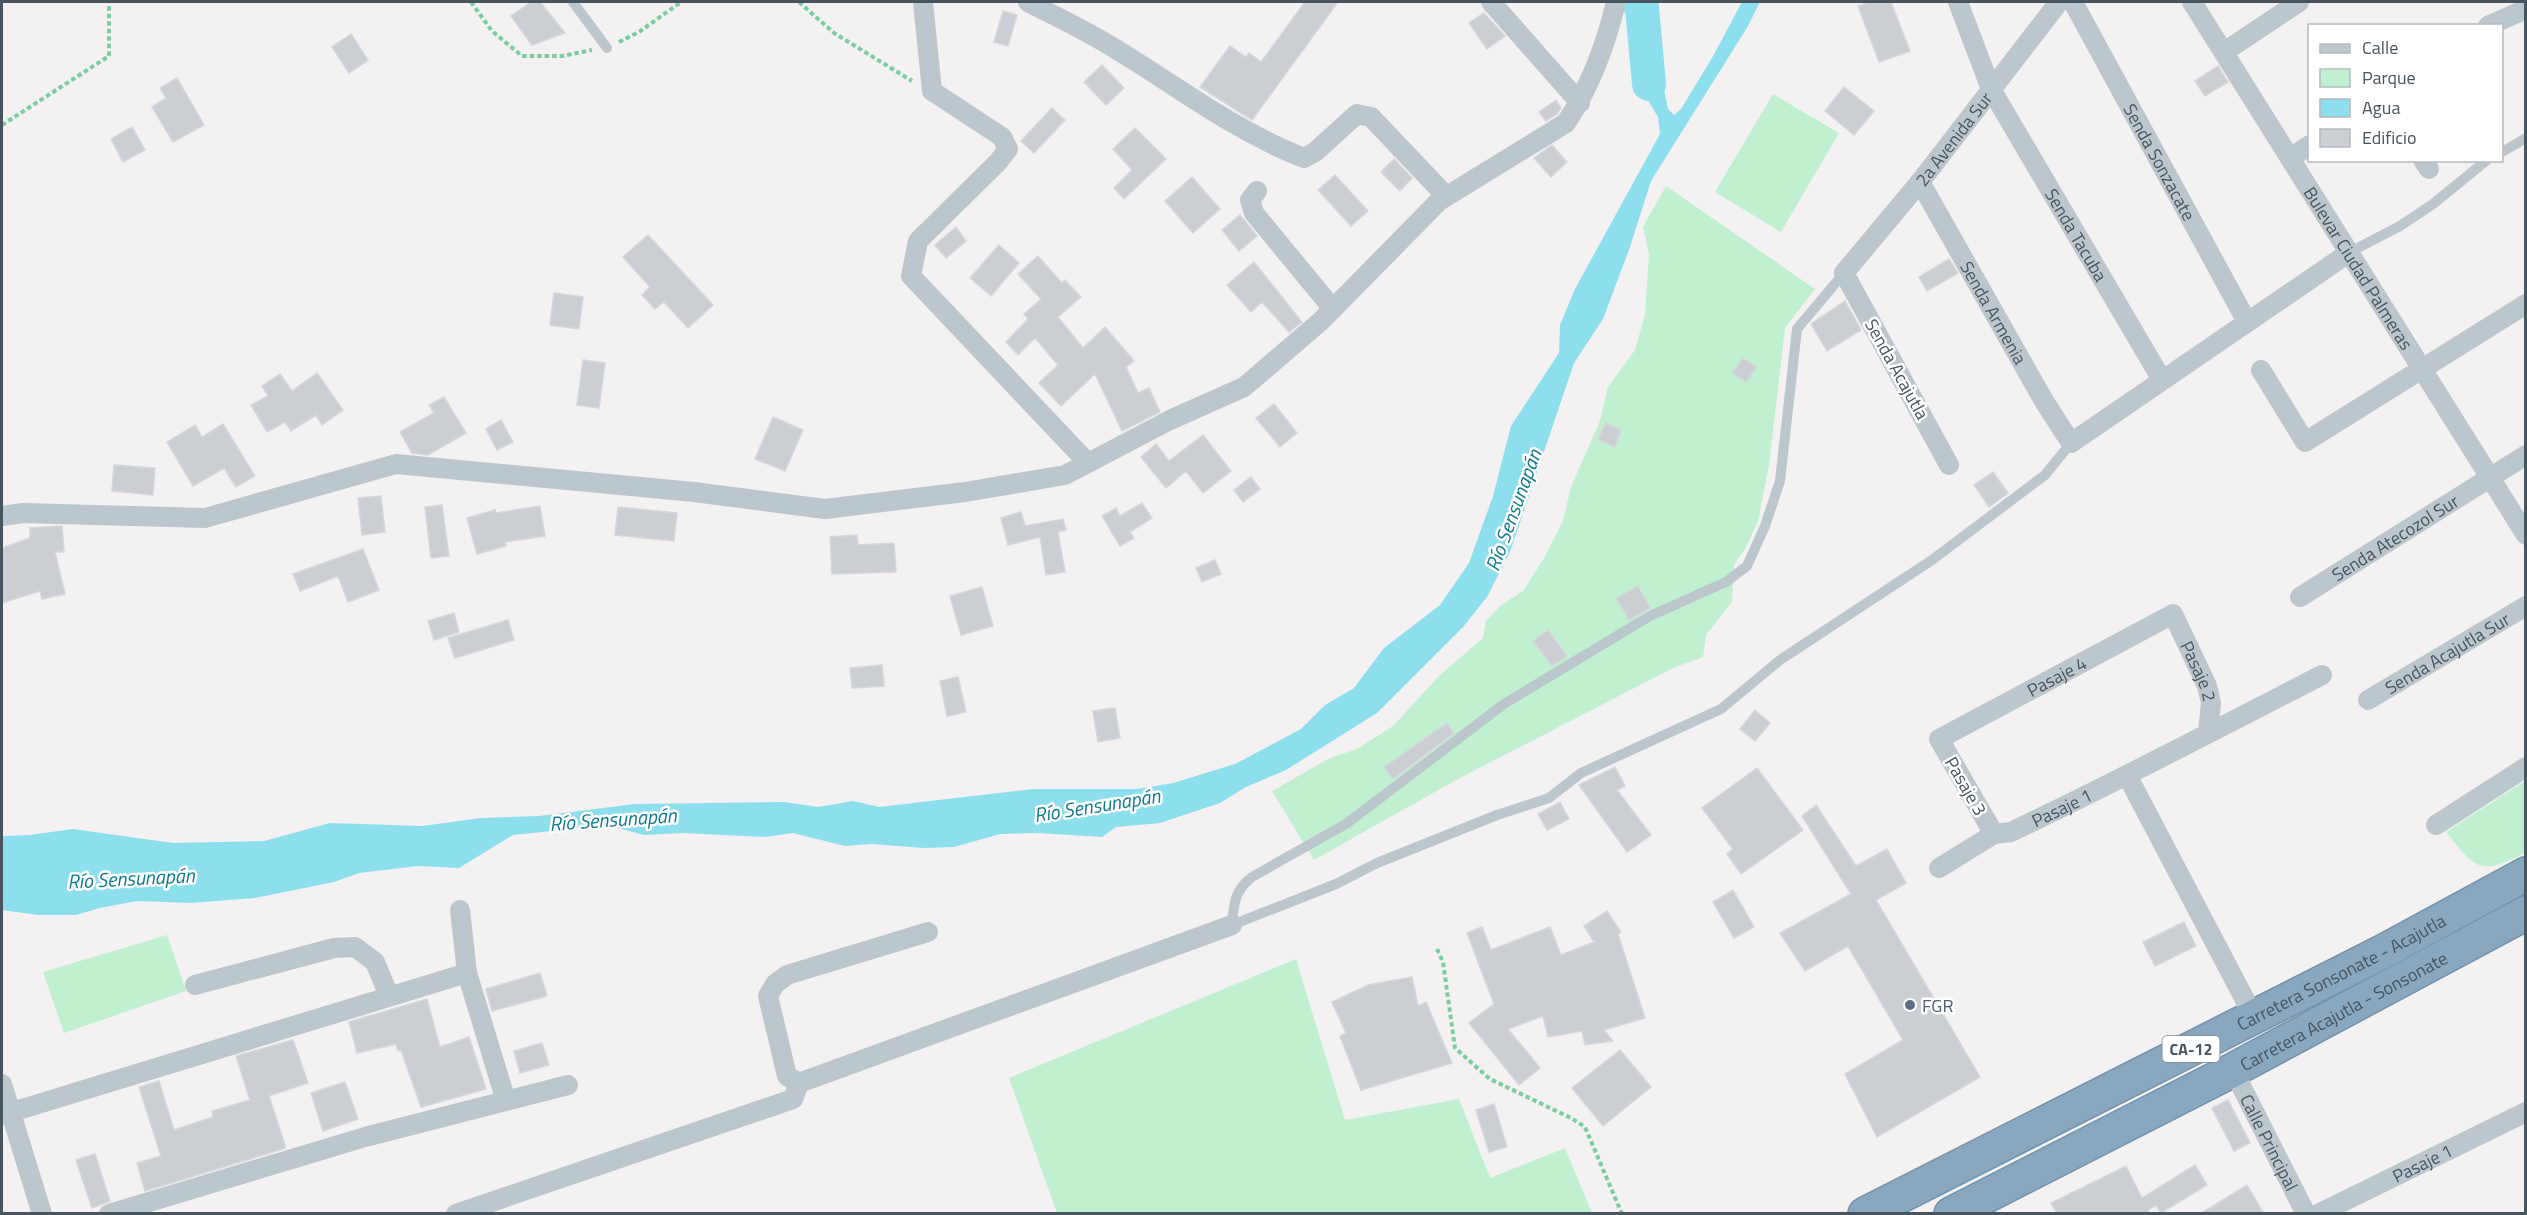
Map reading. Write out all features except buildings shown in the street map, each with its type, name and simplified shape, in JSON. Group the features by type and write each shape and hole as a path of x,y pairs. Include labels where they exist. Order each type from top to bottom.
{"highway":[{"name":"Carretera Sonsonate - Acajutla","path":"1865,1214 2254,1017 2520,877"},
{"name":"Carretera Acajutla - Sonsonate","path":"1951,1214 2233,1070 2518,917"}],"street":[{"path":"923,2 932,91 1002,137 1008,149 998,162 918,241 910,276 1088,463"},
{"path":"1028,2 1109,45 1158,77 1281,149 1304,158 1315,152 1357,114 1371,117 1446,196"},
{"path":"1491,2 1580,103"},
{"path":"2,516 23,513 205,518 396,464 694,492 825,509 976,490 1065,475 1170,420 1244,387 1333,309 1446,196 1566,123 1580,103 1609,32 1616,2"},
{"name":"Senda Tacuba","path":"1958,2 1991,89 2163,380"},
{"name":"2a Avenida Sur","path":"1844,273 1920,182 2059,2"},
{"name":"Senda Sonzacate","path":"2073,2 2247,322"},
{"name":"Bulevar Ciudad Palmeras","path":"2192,2 2526,535"},
{"path":"2224,52 2299,2"},
{"path":"2492,24 2526,9"},
{"path":"2290,158 2308,146"},
{"name":"Senda Armenia","path":"1920,182 2044,401 2071,443"},
{"path":"1257,191 1250,200 1254,213 1333,309"},
{"path":"2071,443 2350,252"},
{"name":"Senda Acajutla","path":"1844,273 1949,465"},
{"path":"2260,370 2305,442 2424,370 2526,304"},
{"name":"Senda Atecozol Sur","path":"2300,597 2526,455"},
{"name":"Senda Acajutla Sur","path":"2368,700 2526,606"},
{"name":"Pasaje 2","path":"2173,614 2207,686 2211,703 2208,732"},
{"name":"Pasaje 4","path":"1939,739 2173,614"},
{"name":"Pasaje 1","path":"1939,868 1994,834 2011,832 2128,777 2208,732 2322,675"},
{"name":"Pasaje 3","path":"1939,739 1994,834"},
{"path":"2436,825 2526,767"},
{"path":"2128,777 2254,1017"},
{"path":"460,910 467,973 506,1101"},
{"path":"456,1214 793,1099 799,1083 1232,925"},
{"path":"799,1083 787,1076 768,996 775,984 787,975 928,932"},
{"path":"195,985 334,948 355,947 375,962 389,996"},
{"path":"6,1113 467,973"},
{"name":"Calle Principal","path":"2233,1070 2306,1214"},
{"path":"2,1084 6,1113 42,1214"},
{"path":"109,1214 365,1137 568,1085"},
{"name":"Pasaje 1","path":"2318,1214 2526,1112"}],"lane":[{"path":"573,2 607,48"},
{"path":"2503,151 2526,138"},
{"path":"2350,252 2409,220 2484,162"},
{"path":"1844,273 1797,329 1780,481 1765,526 1748,566 1726,582 1669,605 1504,704 1346,824 1252,877 1240,886 1235,901 1232,925 1336,884 1377,863 1497,815 1549,798 1581,773 1720,709 1780,660 1932,560 2045,475 2071,443"}],"path":[{"path":"2,124 109,56 109,2"},
{"path":"471,2 492,31 522,56 562,56 607,48 639,32 681,2"},
{"path":"799,2 834,33 900,75 932,91"},
{"path":"1437,949 1443,962 1455,1048 1490,1079 1585,1127 1622,1214"}],"green space":[{"path":"1773,94 1839,133 1781,232 1715,192"},
{"path":"1666,186 1815,289 1785,328 1769,465 1758,521 1745,549 1734,565 1732,602 1706,635 1703,657 1673,668 1456,780 1314,860 1272,791 1330,758 1357,749 1393,726 1440,675 1483,638 1486,621 1500,606 1523,591 1543,560 1563,521 1571,487 1600,421 1608,387 1635,350 1645,315 1649,254 1643,227"},
{"path":"2525,781 2525,853 2488,866 2473,862 2446,832"},
{"path":"167,935 186,991 64,1033 43,972"},
{"path":"1296,959 1345,1120 1459,1099 1490,1178 1565,1148 1592,1213 1057,1213 1009,1078"}],"water":[{"name":"Río Sensunapán","path":"1742,2 1760,2 1748,26 1651,181 1630,247 1603,319 1574,363 1510,552 1487,597 1463,627 1377,713 1286,770 1246,787 1220,803 1160,823 1116,827 1102,837 1038,833 1000,834 954,847 925,848 871,844 845,846 793,833 766,837 683,833 644,835 617,828 590,827 513,835 459,868 418,866 359,873 334,882 255,898 190,903 137,901 76,915 38,915 2,910 2,836 73,829 173,843 264,841 330,823 422,826 481,818 539,816 635,804 784,802 818,807 853,801 879,807 1033,789 1137,789 1173,783 1235,764 1301,729 1325,705 1354,688 1384,648 1440,605 1469,563 1493,496 1511,426 1559,353 1560,325 1575,289 1660,134 1658,117 1640,87 1635,70 1645,37 1648,54 1663,85 1668,109 1674,115 1681,109 1712,58"}],"waterway":[{"path":"1638,2 1642,7 1649,84"}],"place":[{"name":"FGR","path":"1910,1005"}]}
